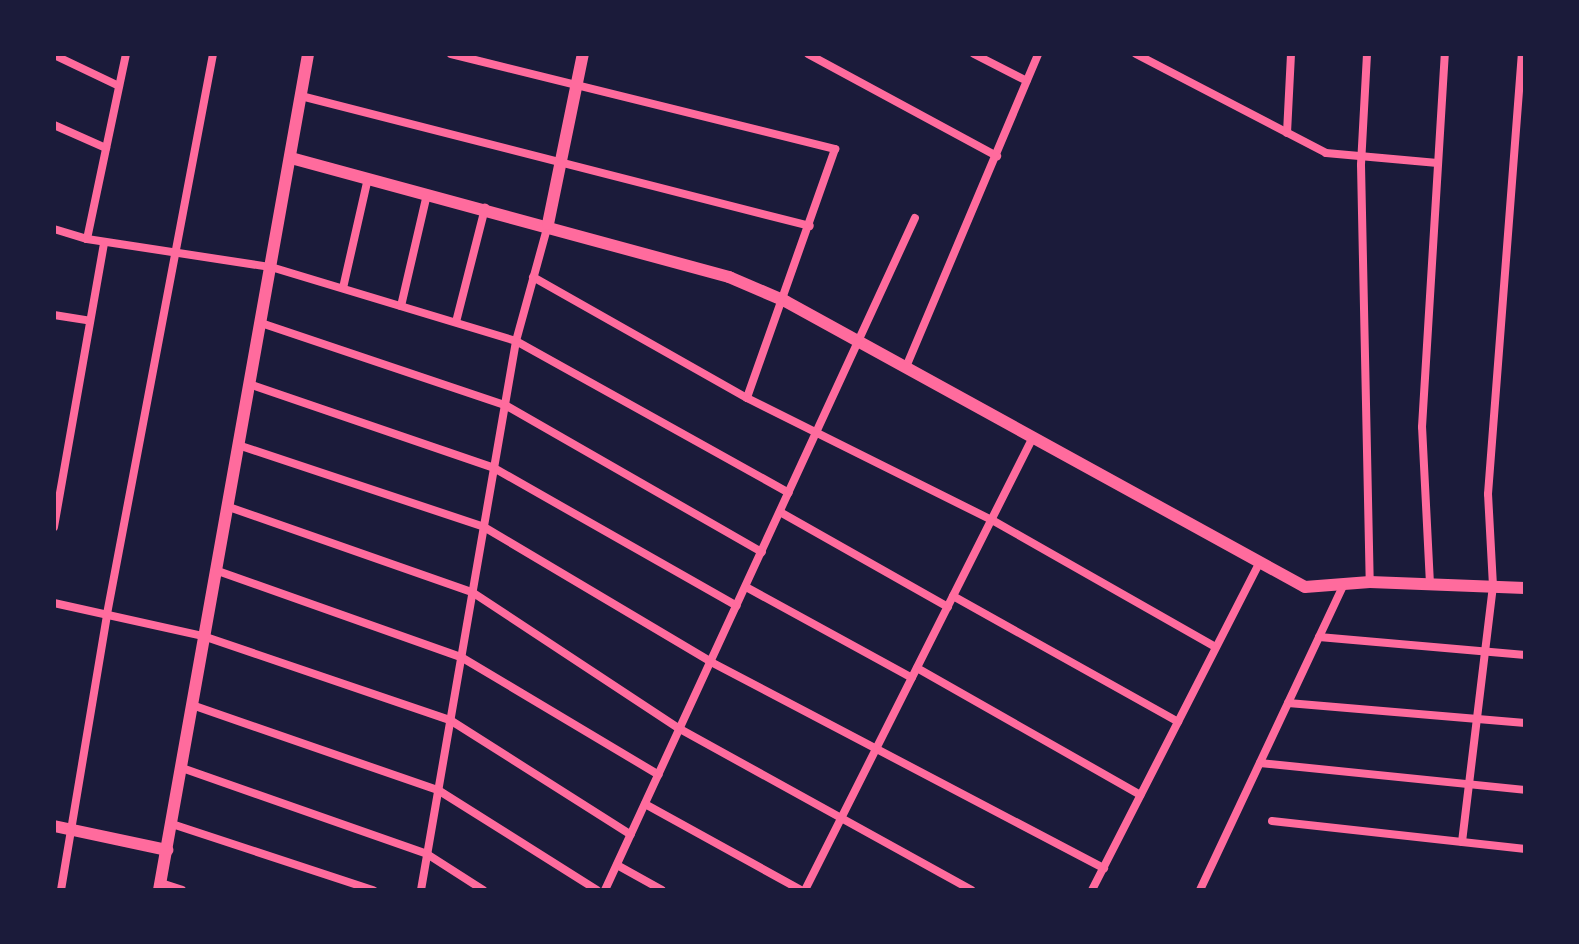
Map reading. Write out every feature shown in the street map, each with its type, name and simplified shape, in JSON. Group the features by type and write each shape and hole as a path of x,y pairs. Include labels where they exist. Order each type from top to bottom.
{"street":[{"path":"87,239 126,54"},
{"path":"61,890 107,614 213,54"},
{"path":"182,890 160,886 308,54"},
{"path":"451,54 835,149 785,301 747,398"},
{"path":"421,890 516,341 548,224 583,54"},
{"path":"808,54 997,156"},
{"path":"974,54 1027,81"},
{"path":"906,367 1038,54"},
{"path":"1136,54 1326,153 1438,163"},
{"path":"1287,133 1291,54"},
{"path":"1367,54 1362,155 1370,582"},
{"path":"1430,584 1422,427 1445,54"},
{"path":"1462,842 1493,586 1488,494 1522,54"},
{"path":"54,55 119,86"},
{"path":"301,96 561,159 810,226"},
{"path":"54,125 106,148"},
{"path":"291,158 548,224 729,277 785,301 1305,587 1370,582 1525,588"},
{"path":"343,288 368,178"},
{"path":"401,306 427,193"},
{"path":"456,322 485,208"},
{"path":"605,890 915,218"},
{"path":"54,229 104,242 271,267 516,341 789,493"},
{"path":"54,527 104,242"},
{"path":"533,277 747,398 992,520 1216,647"},
{"path":"54,315 90,321"},
{"path":"261,323 505,405 762,552"},
{"path":"249,384 494,468 737,606"},
{"path":"645,804 803,890 1033,437"},
{"path":"238,445 484,527 711,662 1104,868"},
{"path":"226,506 472,592 680,729 972,890"},
{"path":"780,512 948,607"},
{"path":"1092,890 1260,561"},
{"path":"215,570 461,657 659,775"},
{"path":"1200,890 1344,584"},
{"path":"746,587 912,678"},
{"path":"953,596 1178,722"},
{"path":"54,603 203,636 450,720 631,835"},
{"path":"1319,637 1525,655"},
{"path":"917,668 1141,795"},
{"path":"1288,703 1525,723"},
{"path":"192,705 438,790 597,890"},
{"path":"1260,763 1525,790"},
{"path":"182,768 427,854 483,890"},
{"path":"1272,821 1525,849"},
{"path":"172,824 373,890"},
{"path":"54,826 167,850"},
{"path":"617,865 662,890"}]}
